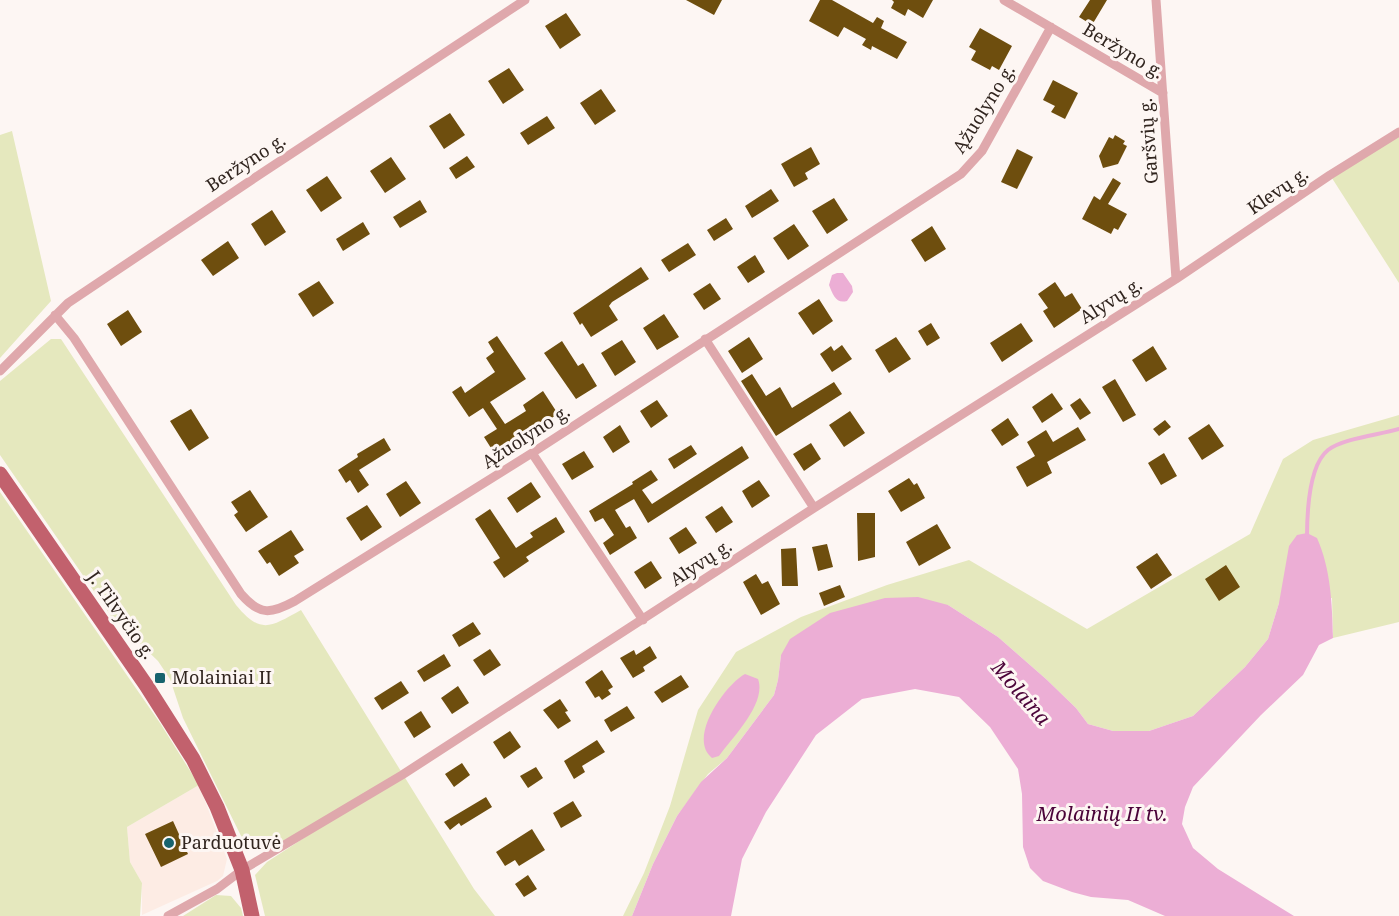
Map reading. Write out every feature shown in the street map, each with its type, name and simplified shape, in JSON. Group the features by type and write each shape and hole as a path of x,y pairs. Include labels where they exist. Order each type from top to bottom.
{"main road":[{"name":"J. Tilvyčio g.","path":"0,474 179,735 213,799 242,870 252,916"}],"street":[{"name":"Beržyno g.","path":"0,371 69,303 149,247 525,0"},
{"name":"Beržyno g.","path":"1004,0 1162,93"},
{"name":"Garšvių g.","path":"1155,0 1176,279"},
{"name":"Ąžuolyno g.","path":"55,315 74,338 241,594 252,607 263,611 277,610 532,453 961,174 982,151 1051,27"},
{"name":"Klevų g.","path":"1176,279 1330,175 1399,132"},
{"name":"Alyvų g.","path":"168,916 217,890 242,870 402,775 814,508 1176,279"},
{"path":"705,339 814,508"},
{"path":"532,453 643,620"}],"shaded area":[{"path":"199,785 227,859 223,876 217,881 142,915 142,883 130,862 127,827"}],"green space":[{"path":"12,131 51,301 0,358 0,135"},
{"path":"1399,132 1399,283 1330,175"},
{"path":"51,339 61,339 236,605 245,615 252,621 266,625 281,621 301,610 474,889 495,916 265,916 255,875 267,862 390,782 272,847 259,851 250,849 243,840 183,718 170,679 158,661 111,616 0,455 0,381"},
{"path":"1399,415 1399,622 1333,638 1332,598 1279,603 1268,639 1245,667 1193,716 1149,731 1113,731 1088,724 1076,708 1046,679 998,637 948,605 781,655 774,695 727,758 708,774 677,816 653,864 632,916 623,916 644,873 670,806 698,710 736,652 801,617 887,585 969,560 1087,629 1250,534 1283,459 1313,440"},
{"path":"0,492 160,723 199,785 127,827 130,862 142,883 140,916 0,916"},
{"path":"216,895 231,896 241,908 243,916 183,916"}],"water":[{"path":"843,273 852,286 853,292 847,301 838,300 829,285 832,275"},
{"name":"Molainių II tv.","path":"1307,533 1317,538 1328,574 1333,638 1319,645 1303,675 1261,715 1193,787 1185,807 1182,824 1193,848 1218,869 1294,916 1165,916 1128,900 1091,897 1043,881 1030,868 1023,847 1022,794 1018,769 990,727 959,697 915,689 862,699 816,735 766,812 742,859 731,916 632,916 653,864 677,816 701,782 727,758 774,695 781,655 790,639 830,613 885,598 918,597 948,605 998,637 1076,708 1088,724 1113,731 1149,731 1193,716 1245,667 1268,639 1279,603 1289,546 1297,535"},
{"path":"745,674 758,679 758,698 740,730 719,756 712,758 705,749 706,726 719,700"}],"building":[{"path":"686,0 722,0 714,15"},
{"path":"820,0 832,0 873,23 877,17 884,21 881,28 907,42 897,59 872,46 871,50 862,45 866,39 844,27 838,37 809,21"},
{"path":"892,0 933,0 923,18 908,9 905,16 891,8 894,2"},
{"path":"1090,0 1107,0 1092,25 1079,17"},
{"path":"566,13 581,35 560,49 545,26"},
{"path":"980,28 1012,46 999,70 992,66 990,70 971,60 976,51 969,47"},
{"path":"509,68 524,90 503,104 488,81"},
{"path":"1053,80 1078,93 1065,119 1051,112 1055,106 1043,100"},
{"path":"601,89 616,111 595,125 580,103"},
{"path":"450,113 465,135 444,149 429,126"},
{"path":"547,116 555,128 528,145 520,133"},
{"path":"1115,135 1125,141 1123,144 1127,146 1118,164 1103,168 1099,156 1109,137 1113,139"},
{"path":"811,147 820,164 805,173 808,179 794,187 781,164"},
{"path":"1017,149 1033,157 1017,189 1001,182"},
{"path":"467,156 475,167 456,179 449,168"},
{"path":"391,157 406,179 385,193 370,171"},
{"path":"327,176 342,198 321,212 306,190"},
{"path":"1113,178 1121,183 1108,204 1127,214 1118,230 1114,228 1111,234 1082,219 1094,196 1100,200"},
{"path":"771,189 779,201 752,218 745,206"},
{"path":"834,198 848,220 827,234 812,211"},
{"path":"420,200 427,212 400,228 393,217"},
{"path":"272,210 286,232 265,246 251,224"},
{"path":"726,218 733,229 714,241 707,230"},
{"path":"363,222 370,234 343,251 336,239"},
{"path":"794,224 809,246 788,260 773,238"},
{"path":"932,226 946,249 925,262 911,240"},
{"path":"228,241 239,258 213,276 201,260"},
{"path":"688,243 696,255 669,272 661,260"},
{"path":"755,255 765,272 748,283 737,267"},
{"path":"641,267 649,279 612,302 609,306 618,320 591,337 573,313"},
{"path":"319,281 334,303 313,317 298,294"},
{"path":"1055,282 1065,297 1072,293 1082,309 1054,328 1043,311 1048,308 1038,294"},
{"path":"710,283 721,299 704,310 693,294"},
{"path":"819,299 833,321 813,335 798,313"},
{"path":"128,310 142,332 121,346 107,324"},
{"path":"664,314 679,337 657,350 643,328"},
{"path":"931,323 940,338 927,346 918,331"},
{"path":"1021,323 1033,341 1002,362 990,343"},
{"path":"497,336 526,379 490,402 505,424 526,411 523,405 543,391 558,414 522,437 523,440 496,456 484,437 497,429 483,408 469,417 452,392 461,386 465,393 495,372 486,358 494,352 488,342"},
{"path":"749,337 763,359 742,373 728,351"},
{"path":"896,337 911,359 889,373 875,350"},
{"path":"622,340 636,362 615,376 601,353"},
{"path":"562,341 578,366 583,363 597,386 576,399 544,353"},
{"path":"842,345 852,359 832,372 820,354 831,346 834,351"},
{"path":"1153,346 1167,369 1146,382 1132,360"},
{"path":"752,374 766,396 780,387 792,408 834,382 842,394 776,436 741,381"},
{"path":"1115,379 1136,415 1123,422 1102,387"},
{"path":"1052,393 1063,409 1042,423 1032,407"},
{"path":"1080,398 1091,413 1080,420 1070,405"},
{"path":"657,400 668,416 651,428 640,411"},
{"path":"191,409 209,438 189,451 170,421"},
{"path":"850,411 865,433 844,447 829,425"},
{"path":"1008,418 1019,435 1002,446 991,430"},
{"path":"1165,420 1171,427 1159,436 1153,429"},
{"path":"1209,424 1224,446 1202,460 1188,438"},
{"path":"620,425 630,442 613,453 603,437"},
{"path":"1078,427 1086,440 1047,462 1052,473 1027,487 1016,467 1035,456 1027,442 1046,430 1053,442"},
{"path":"384,438 391,450 359,470 369,485 358,493 350,480 346,483 338,470 358,457 357,454"},
{"path":"811,443 821,459 804,471 793,454"},
{"path":"691,445 697,454 674,469 668,459"},
{"path":"742,446 749,458 648,523 634,499 615,510 626,528 630,526 637,538 610,555 603,543 614,535 603,518 595,522 589,511 651,470 658,480 642,490 652,504"},
{"path":"584,451 594,467 572,480 562,464"},
{"path":"1164,453 1177,476 1161,485 1148,463"},
{"path":"909,478 914,485 917,483 925,498 901,512 888,491"},
{"path":"759,480 770,496 752,508 742,491"},
{"path":"406,481 421,503 400,517 386,494"},
{"path":"531,482 541,497 517,513 507,498"},
{"path":"250,490 268,517 246,532 234,515 238,512 231,502"},
{"path":"367,505 382,527 361,541 346,518"},
{"path":"722,506 733,522 716,533 705,517"},
{"path":"490,509 516,548 533,537 530,533 556,517 565,532 526,557 529,561 504,578 493,562 500,558 475,519"},
{"path":"857,513 875,513 875,557 858,561"},
{"path":"937,524 951,548 919,566 906,542"},
{"path":"686,527 697,543 679,554 669,538"},
{"path":"291,530 304,550 294,556 299,563 279,576 270,562 267,564 258,551"},
{"path":"827,544 833,567 818,571 812,547"},
{"path":"796,548 798,586 782,586 781,549"},
{"path":"1157,553 1172,575 1151,589 1136,567"},
{"path":"651,561 662,578 645,589 634,572"},
{"path":"1226,565 1240,587 1219,601 1205,579"},
{"path":"756,574 762,584 768,581 780,604 761,615 743,582"},
{"path":"840,585 845,597 824,606 819,593"},
{"path":"473,622 481,634 459,647 452,635"},
{"path":"650,646 657,658 643,667 645,671 633,678 620,658 634,650 636,655"},
{"path":"490,649 501,665 484,676 473,660"},
{"path":"444,654 451,666 424,682 417,671"},
{"path":"602,670 613,687 608,690 611,694 602,700 599,696 595,698 585,682"},
{"path":"681,675 689,687 662,703 654,692"},
{"path":"401,681 409,693 382,710 374,698"},
{"path":"458,686 469,703 452,714 441,698"},
{"path":"560,699 571,721 558,729 543,710"},
{"path":"627,706 635,718 611,732 604,720"},
{"path":"421,711 431,727 414,738 404,722"},
{"path":"510,731 521,747 504,759 493,742"},
{"path":"597,740 605,752 582,766 585,772 574,779 564,761"},
{"path":"462,763 470,775 454,787 445,774"},
{"path":"536,767 543,778 528,788 520,776"},
{"path":"486,797 492,807 461,826 459,823 450,830 444,822"},
{"path":"573,801 582,816 561,828 553,813"},
{"path":"173,821 188,854 161,867 145,834"},
{"path":"532,829 545,850 519,866 515,860 505,866 496,852"},
{"path":"528,875 537,889 524,897 515,884"}],"waterway":[{"path":"1307,538 1310,491 1321,457 1328,450 1343,442 1399,429"}],"place":[{"name":"Molainiai II","path":"160,678"},
{"name":"Parduotuvė","path":"169,843"}],"water label":[{"name":"Molaina","path":"1021,693"}]}
